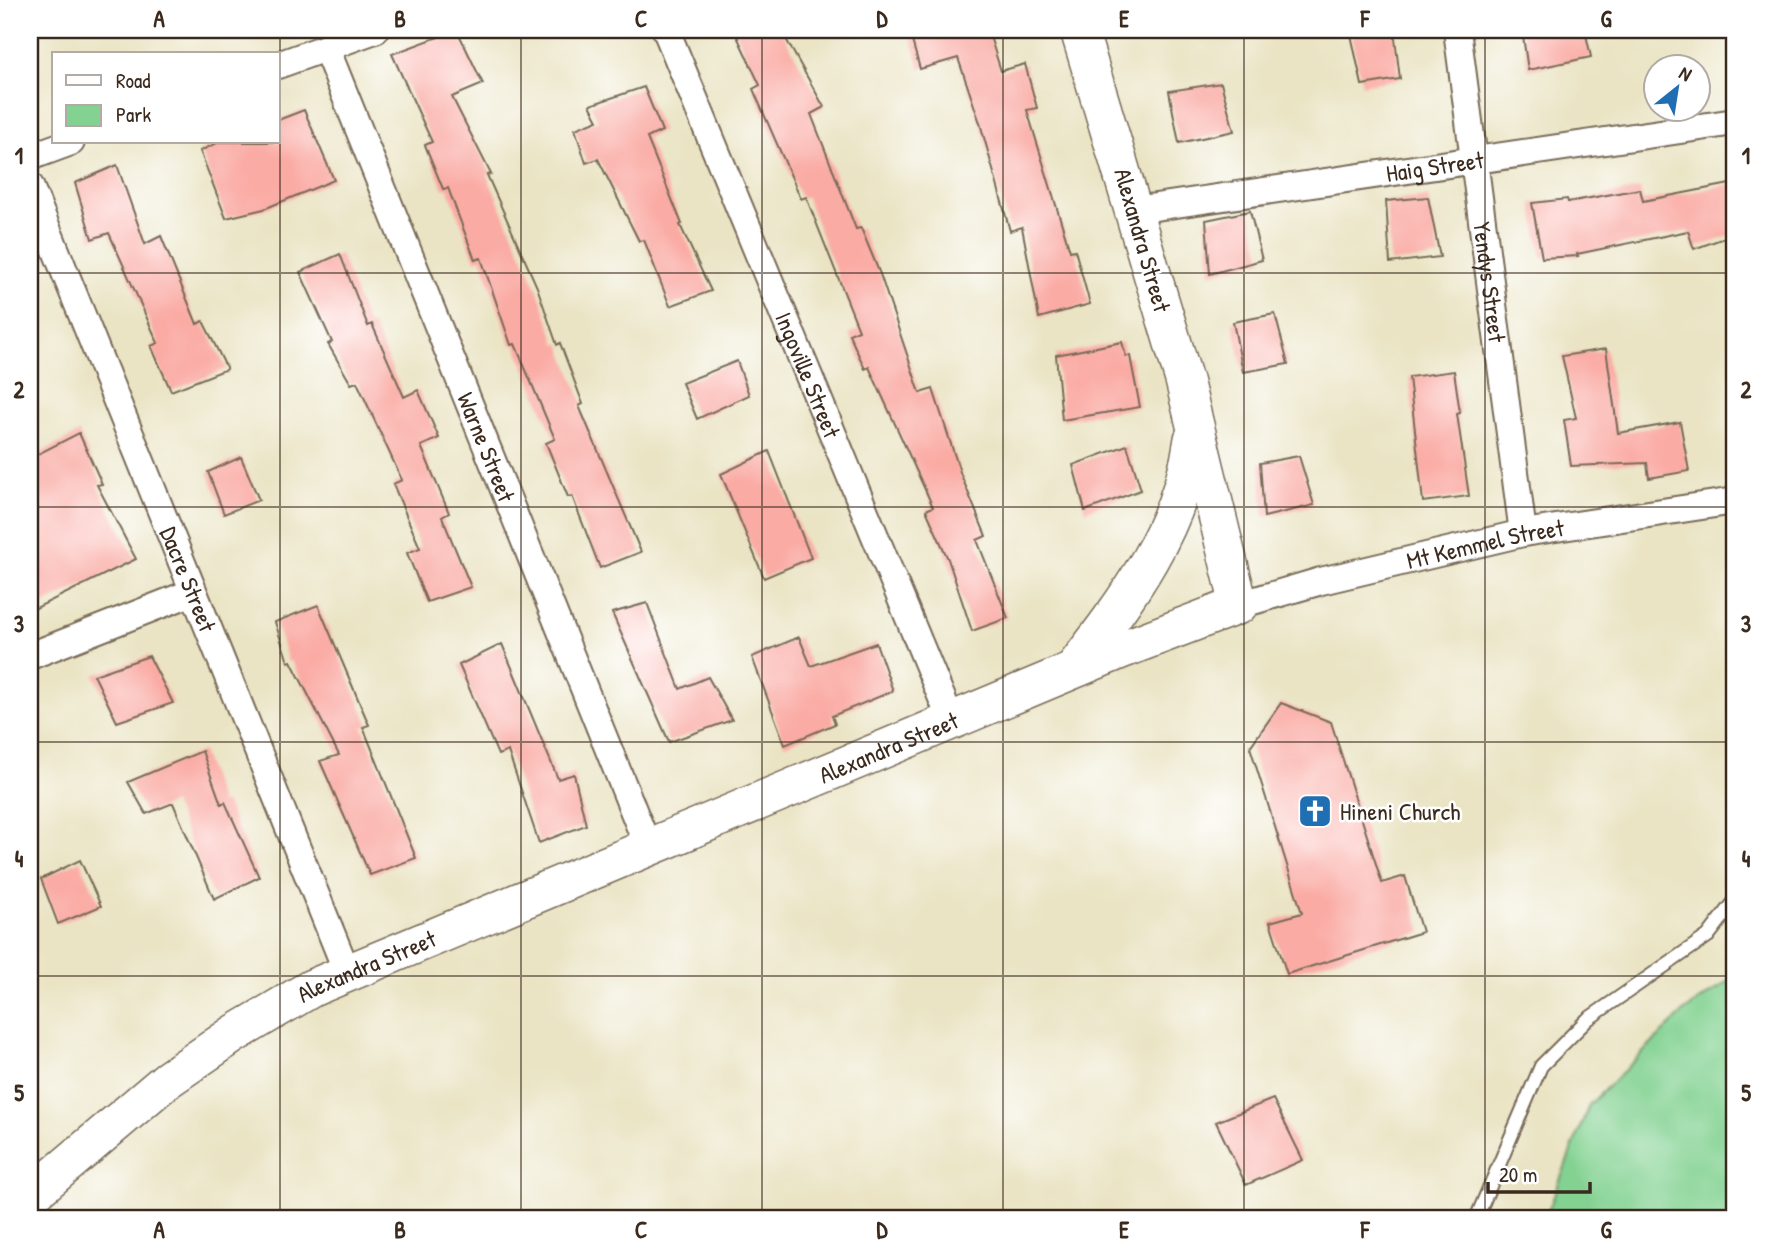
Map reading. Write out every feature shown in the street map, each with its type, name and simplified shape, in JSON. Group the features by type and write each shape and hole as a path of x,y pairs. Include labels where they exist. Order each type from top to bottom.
{"main road":[{"name":"Alexandra Street","path":"30,1196 128,1112 188,1065 281,1005 347,972 1072,670 1239,605 1184,380 1079,30"},
{"path":"1072,670 1120,607 1164,534 1185,481 1194,427"}],"street":[{"path":"280,64 375,30"},
{"name":"Ingoville Street","path":"666,30 951,720"},
{"name":"Yendys Street","path":"1457,30 1522,533"},
{"name":"Warne Street","path":"326,48 648,846"},
{"name":"Haig Street","path":"1135,210 1735,122"},
{"path":"30,157 66,144"},
{"name":"Dacre Street","path":"30,186 347,972"},
{"name":"Mt Kemmel Street","path":"1239,605 1321,581 1522,533 1735,501"},
{"path":"30,656 193,592"}],"lane":[{"path":"1475,1219 1541,1066 1588,1019 1708,936 1735,901"}],"green space":[{"path":"1735,977 1735,1219 1545,1219 1589,1105 1686,1010"}],"building":[{"path":"457,30 483,84 452,97 491,174 487,175 537,287 557,345 560,343 583,404 579,406 641,552 600,568 572,496 568,497 546,443 555,439 515,344 511,345 481,258 475,260 448,188 443,189 425,145 432,142 392,54"},
{"path":"734,30 781,30 824,107 811,114 856,229 861,228 880,274 920,393 933,389 961,475 986,536 977,540 1008,618 972,631 948,559 926,510 933,507 869,367 865,369 849,334 859,330 806,197 801,199 753,89 760,85"},
{"path":"909,30 988,30 1001,71 1025,64 1037,108 1027,110 1070,251 1075,250 1090,304 1039,318 1022,227 1010,231 980,123 958,58 920,69"},
{"path":"1350,30 1394,30 1400,79 1362,85"},
{"path":"1522,30 1585,30 1591,57 1528,70"},
{"path":"1221,83 1234,131 1179,143 1169,91"},
{"path":"644,87 662,131 647,138 682,224 680,225 711,291 670,306 644,240 639,241 598,159 586,163 575,129 598,120 590,105"},
{"path":"304,110 334,180 264,209 226,218 200,151 215,144 280,144 280,119"},
{"path":"117,165 145,244 161,236 197,324 203,321 227,369 171,391 151,346 158,343 109,233 92,239 75,183"},
{"path":"1735,183 1735,234 1694,249 1688,231 1577,254 1578,256 1542,258 1532,203 1567,199 1568,202 1640,189 1643,201"},
{"path":"1428,197 1440,257 1390,263 1386,201"},
{"path":"1250,211 1262,260 1210,274 1206,220"},
{"path":"340,254 368,326 372,324 404,397 418,390 439,438 421,446 449,513 442,517 471,587 427,602 407,553 420,548 393,484 402,480 357,382 351,384 328,344 332,342 300,272"},
{"path":"1275,314 1288,364 1243,372 1233,322"},
{"path":"1122,342 1126,356 1130,356 1140,407 1062,420 1056,355"},
{"path":"1606,349 1618,433 1680,422 1689,471 1649,478 1647,463 1571,466 1564,420 1576,418 1562,356"},
{"path":"737,361 749,395 697,419 682,383"},
{"path":"1454,371 1460,413 1457,414 1469,496 1423,502 1409,377"},
{"path":"79,433 102,484 97,485 136,559 30,611 30,458"},
{"path":"1127,445 1141,490 1085,511 1073,465"},
{"path":"769,451 811,558 764,578 721,474"},
{"path":"1299,456 1314,505 1264,517 1260,463"},
{"path":"241,457 259,500 224,514 208,472"},
{"path":"647,603 680,689 708,677 732,720 669,742 612,613"},
{"path":"318,605 369,725 363,727 416,858 370,875 320,761 339,755 291,661 288,662 275,622"},
{"path":"799,637 811,666 876,643 893,691 832,716 835,724 785,745 752,657"},
{"path":"502,644 558,779 574,774 586,825 539,843 508,751 498,755 459,665"},
{"path":"149,656 173,703 117,722 94,675"},
{"name":"Hineni Church","path":"1281,703 1331,722 1382,883 1405,876 1422,932 1287,974 1270,922 1302,913 1250,747"},
{"path":"202,751 221,804 225,802 259,877 214,899 173,803 146,814 128,782"},
{"path":"80,860 101,906 58,924 41,879"},
{"path":"1273,1099 1303,1160 1246,1185 1216,1122"}],"place":[{"name":"Hineni Church","path":"1315,811"}]}
